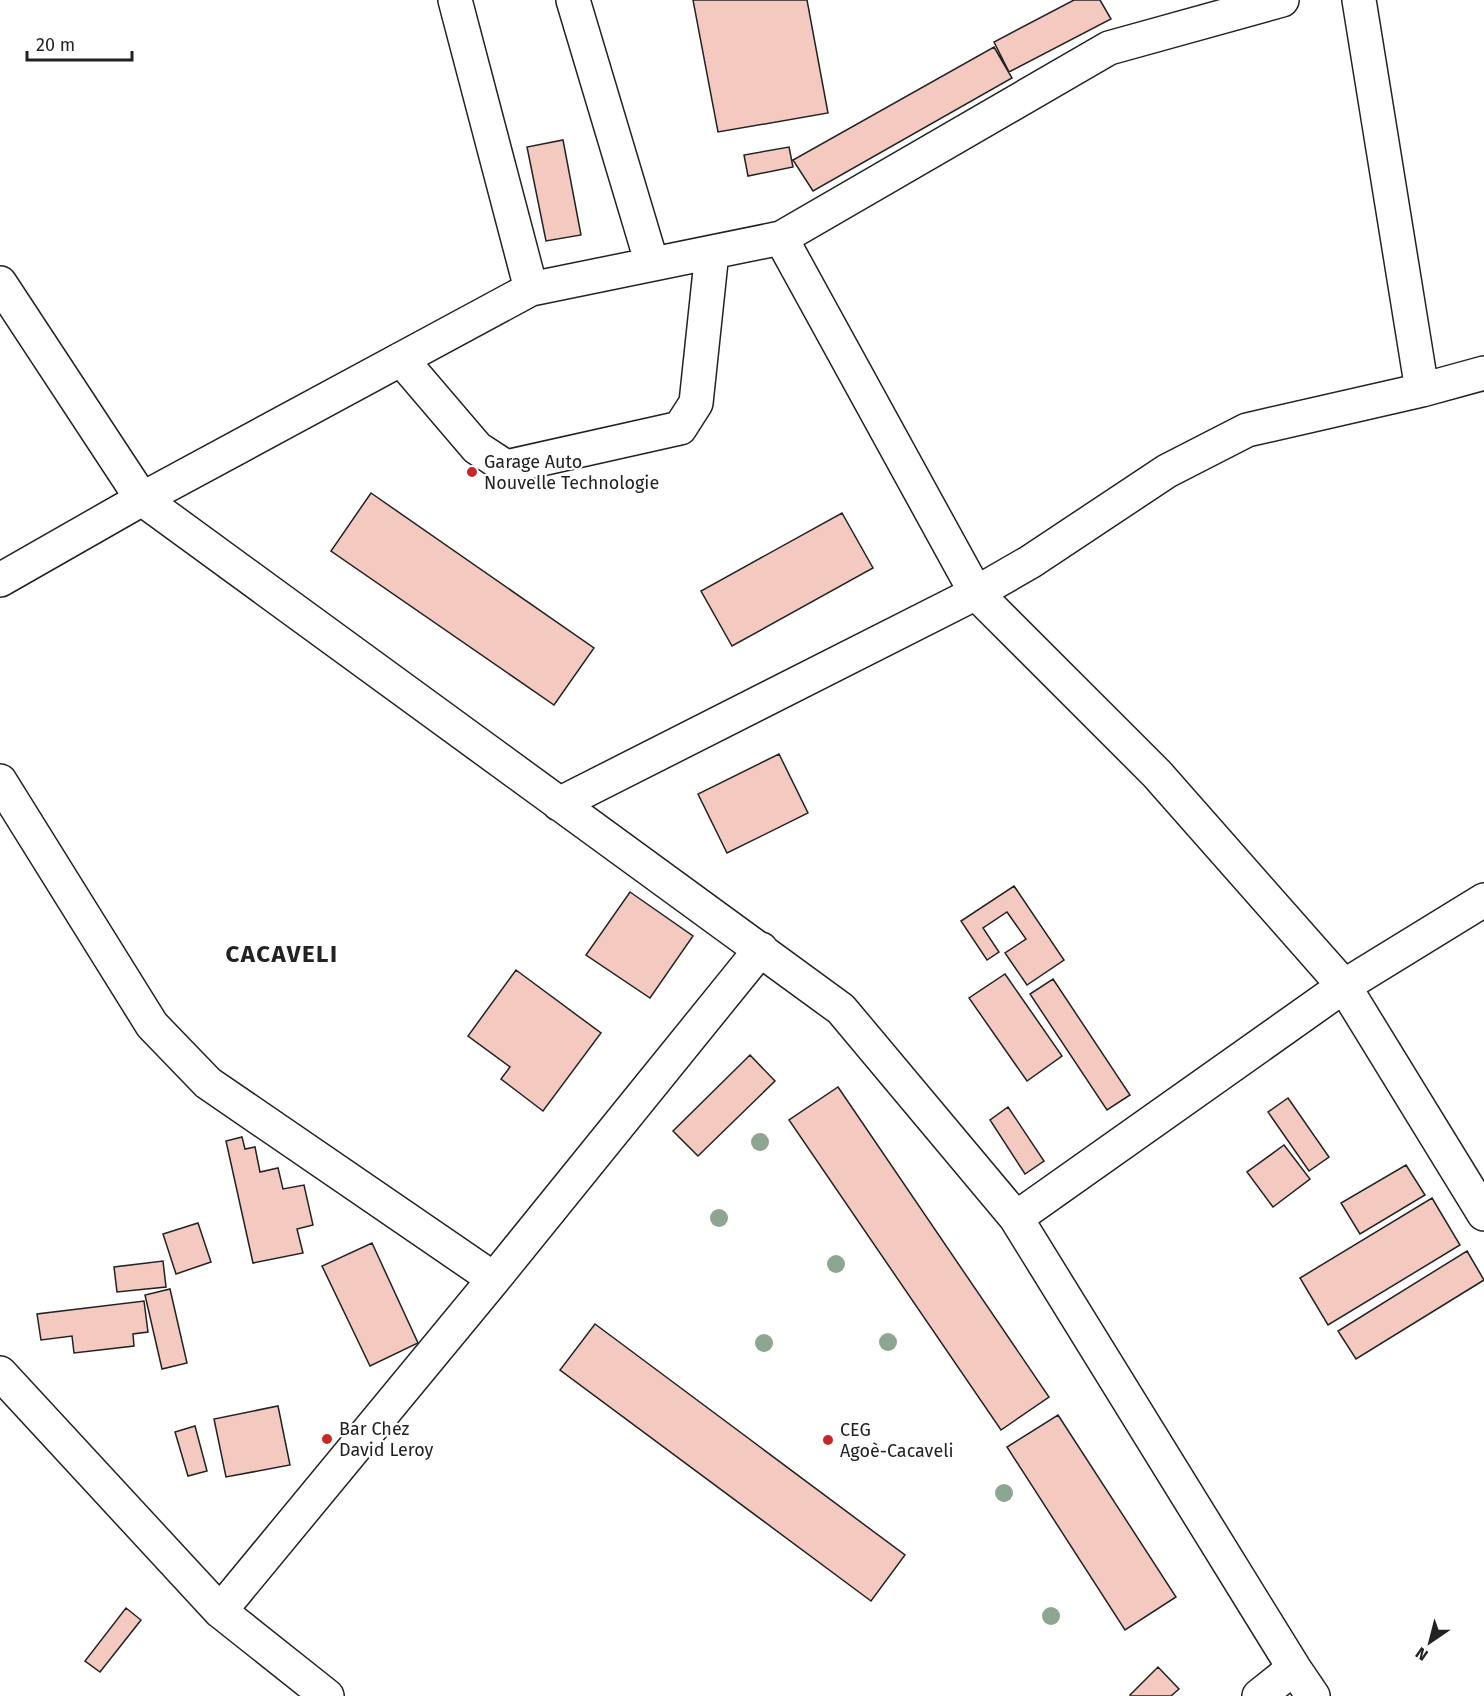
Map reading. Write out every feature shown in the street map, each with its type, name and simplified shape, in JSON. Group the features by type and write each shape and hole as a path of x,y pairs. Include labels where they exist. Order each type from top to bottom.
{"street":[{"path":"454,0 531,289"},
{"path":"573,0 652,264"},
{"path":"0,580 142,499 531,289 781,238 1109,48 1282,0"},
{"path":"1359,0 1422,390"},
{"path":"781,238 976,593 1157,774 1344,986 1484,1214"},
{"path":"401,359 477,448 506,467 680,428 696,403 712,252"},
{"path":"0,283 142,499 841,1009 1016,1218 1313,1696"},
{"path":"559,804 976,593 1030,562 1167,471 1247,430 1422,390 1484,373"},
{"path":"0,781 152,1025 208,1083 494,1279"},
{"path":"1016,1218 1344,986 1484,900"},
{"path":"220,1611 494,1279 761,949"},
{"path":"0,1372 220,1611 327,1696"},
{"path":"1259,1696 1294,1668"}],"building":[{"path":"693,0 807,0 828,113 718,132"},
{"path":"1074,0 1100,0 1111,19 1009,72 994,42"},
{"path":"994,47 1012,78 813,191 793,160"},
{"path":"563,140 581,235 546,241 527,147"},
{"path":"789,147 793,167 748,176 744,155"},
{"path":"371,493 594,648 554,705 331,551"},
{"path":"842,513 873,568 732,646 701,591"},
{"path":"779,754 808,813 727,853 698,794"},
{"path":"1014,886 1064,960 1027,985 1005,953 1026,939 1007,912 983,928 999,952 987,960 961,921"},
{"path":"630,892 693,936 650,998 586,955"},
{"path":"516,970 601,1033 543,1111 501,1079 510,1067 468,1036"},
{"path":"1005,974 1062,1056 1027,1081 969,998"},
{"path":"1053,979 1130,1095 1107,1110 1030,994"},
{"path":"750,1055 775,1081 698,1156 673,1131"},
{"path":"838,1087 1049,1397 1001,1430 789,1120"},
{"path":"1288,1098 1329,1157 1309,1171 1268,1112"},
{"path":"1008,1107 1044,1161 1025,1174 990,1120"},
{"path":"242,1137 245,1149 255,1147 260,1172 278,1168 283,1189 304,1185 313,1225 297,1229 303,1253 253,1263 226,1141"},
{"path":"1284,1145 1310,1179 1273,1207 1247,1172"},
{"path":"1406,1165 1425,1195 1360,1234 1341,1203"},
{"path":"1432,1198 1460,1245 1328,1325 1300,1278"},
{"path":"198,1223 211,1262 176,1274 163,1234"},
{"path":"372,1243 418,1343 370,1366 322,1266"},
{"path":"1467,1251 1484,1280 1356,1359 1338,1331"},
{"path":"163,1261 166,1287 117,1292 114,1267"},
{"path":"170,1289 187,1363 162,1369 145,1295"},
{"path":"144,1301 148,1332 133,1334 134,1346 74,1353 72,1336 41,1340 37,1314"},
{"path":"595,1324 905,1555 871,1601 560,1370"},
{"path":"278,1406 290,1465 226,1477 214,1419"},
{"path":"1058,1415 1176,1597 1125,1630 1007,1447"},
{"path":"195,1426 207,1471 188,1476 175,1432"},
{"path":"126,1608 141,1620 100,1672 85,1661"},
{"path":"1158,1667 1179,1689 1171,1696 1131,1696 1130,1695"}],"place":[{"name":"Garage Auto Nouvelle Technologie","path":"472,472"},
{"name":"Bar Chez David Leroy","path":"327,1439"},
{"name":"CEG Agoè-Cacaveli","path":"828,1440"}],"district":[{"name":"CACAVELI","path":"282,954"}]}
